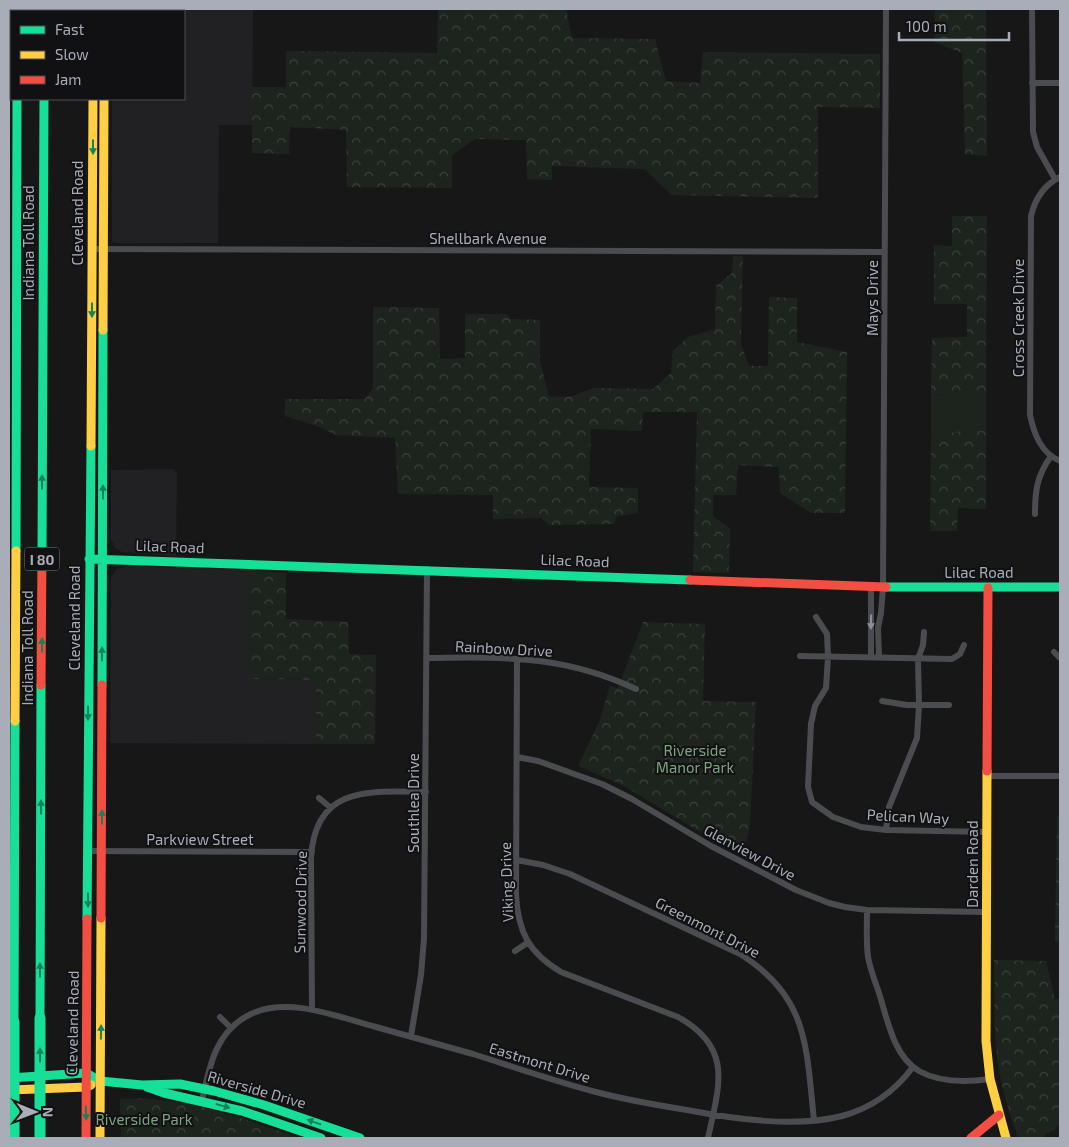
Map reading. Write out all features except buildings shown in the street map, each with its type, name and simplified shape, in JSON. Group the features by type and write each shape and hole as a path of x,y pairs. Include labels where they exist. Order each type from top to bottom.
{"main road":[{"name":"Indiana Toll Road","path":"14,1138 17,100"},
{"name":"Indiana Toll Road","path":"40,1138 44,100"},
{"name":"Cleveland Road","path":"93,100 98,250 103,559 100,1138"},
{"name":"Cleveland Road","path":"86,1138 89,559 92,370 104,100"},
{"name":"Lilac Road","path":"89,559 877,586 1060,587"},
{"name":"Darden Road","path":"988,588 986,1041 990,1078 1006,1138"},
{"path":"9,1078 86,1073"},
{"name":"Riverside Drive","path":"86,1073 100,1080 142,1085 180,1084 204,1089 264,1105 360,1138"},
{"path":"9,1090 86,1087 100,1080"},
{"name":"Riverside Drive","path":"142,1085 164,1093 242,1111 321,1138"},
{"path":"971,1138 999,1115"}],"street":[{"name":"Mays Drive","path":"877,586 884,252 886,9"},
{"path":"1032,9 1032,126 1034,140 1058,178"},
{"path":"1032,83 1060,83"},
{"name":"Cross Creek Drive","path":"1058,178 1047,185 1036,199 1032,208 1030,222 1030,415 1034,432 1040,443 1052,456 1060,461"},
{"name":"Shellbark Avenue","path":"98,250 884,252"},
{"path":"1035,514 1035,494 1038,480 1044,466 1052,456"},
{"name":"Southlea Drive","path":"411,1036 421,975 424,939 428,570"},
{"path":"870,657 877,586"},
{"path":"877,586 881,613 878,628 879,657"},
{"path":"816,617 827,634 828,657"},
{"path":"886,830 889,807 917,738 919,705 918,659 924,632"},
{"path":"800,656 952,659 960,654 964,645"},
{"path":"1054,652 1060,658"},
{"name":"Pelican Way","path":"828,657 826,688 815,706 811,724 809,794 816,805 833,817 861,827 886,830 987,832"},
{"name":"Rainbow Drive","path":"427,658 546,661 573,666 603,675 636,689"},
{"name":"Viking Drive","path":"517,659 517,912 521,930 527,942 544,961 561,972 678,1017 700,1032 711,1046 718,1067 718,1084 708,1138"},
{"path":"882,701 906,705 949,705"},
{"name":"Glenview Drive","path":"517,757 538,761 602,784 632,799 712,846 805,894 837,905 867,910 986,912"},
{"path":"987,776 1060,776"},
{"name":"Sunwood Drive","path":"312,1010 312,852 314,835 320,823 331,808 339,802 361,793 426,792"},
{"path":"319,798 331,808"},
{"name":"Parkview Street","path":"87,851 312,852"},
{"name":"Greenmont Drive","path":"517,860 543,865 570,874 740,954 765,972 786,995 800,1022 806,1048 814,1120"},
{"path":"867,910 866,942 872,975 894,1039 906,1059 913,1066 929,1075 946,1079 974,1080 990,1078"},
{"path":"514,951 527,942"},
{"name":"Eastmont Drive","path":"202,1101 216,1049 230,1028 250,1014 274,1007 312,1010 411,1036 598,1093 713,1115 763,1120 814,1120 842,1116 872,1104 898,1086 913,1066"},
{"path":"220,1017 230,1028"}],"shaded area":[{"path":"253,9 252,125 219,125 218,243 112,242 112,100 185,100 185,10 113,10"},
{"path":"173,469 177,473 176,556 122,552 115,548 111,539 111,470"},
{"path":"127,566 248,570 248,679 316,680 316,744 110,743 111,578 117,569"}],"green space":[{"path":"438,9 566,9 572,38 655,39 666,81 700,83 703,52 880,54 880,108 818,107 818,198 672,195 644,169 552,166 552,180 527,179 526,140 475,139 452,155 452,188 347,187 346,130 290,127 289,154 252,153 252,87 286,87 286,51 437,53"},
{"path":"935,9 986,9 987,156 965,154 962,53 934,42"},
{"path":"952,216 987,216 986,396 931,394 932,338 967,337 967,304 934,304 934,245 952,246"},
{"path":"733,256 743,256 741,344 749,366 768,366 769,297 797,298 797,342 847,352 845,513 811,513 780,493 779,467 738,465 736,495 713,495 713,516 730,529 729,573 693,572 697,412 643,412 642,431 591,429 589,487 638,488 638,513 617,516 614,524 549,525 541,518 493,519 493,495 398,494 395,438 336,435 317,426 285,416 285,399 365,399 373,388 373,307 439,308 440,359 465,358 465,314 507,314 511,319 540,320 540,361 549,396 569,397 594,388 653,389 671,373 673,351 688,337 715,329 716,286 732,273"},
{"path":"931,394 986,396 986,431 960,431 931,437"},
{"path":"960,431 986,431 986,509 958,508 957,531 930,531 931,437"},
{"path":"248,570 286,573 286,619 348,622 349,654 376,655 375,744 316,744 316,680 248,679"},
{"name":"Riverside Manor Park","path":"643,622 705,624 703,701 756,702 750,825 743,855 700,832 622,785 578,766 599,722 610,686 618,688"},
{"path":"1057,816 1060,816 1060,942 1055,942"},
{"path":"994,960 1046,961 1055,1000 1060,998 1060,1125 1041,1138 1018,1138 1005,1097 999,1071 996,1043"},
{"name":"Riverside Park","path":"142,1098 190,1104 238,1117 300,1138 121,1138 120,1099"}],"traffic: fast":[{"path":"16,551 17,100"},
{"path":"42,553 44,100"},
{"path":"102,685 103,330"},
{"path":"87,919 91,446"},
{"path":"89,559 690,580"},
{"path":"886,587 1060,587"},
{"path":"40,1018 41,685"},
{"path":"14,1022 15,721"},
{"path":"40,1018 40,1138"},
{"path":"14,1022 14,1138"},
{"path":"9,1078 86,1073 100,1081 142,1085 180,1084 264,1105 360,1138"},
{"path":"147,1087 164,1093 242,1111 321,1138"}],"traffic: slow":[{"path":"91,446 93,100"},
{"path":"103,330 104,100"},
{"path":"15,721 16,551"},
{"path":"987,771 986,1041 990,1079 1006,1138"},
{"path":"100,1138 101,918"},
{"path":"10,1090 86,1087 91,1085"}],"traffic: jam":[{"path":"41,685 42,553"},
{"path":"690,580 886,587"},
{"path":"987,771 988,588"},
{"path":"101,918 102,685"},
{"path":"86,1138 87,919"},
{"path":"971,1138 999,1115"}]}
